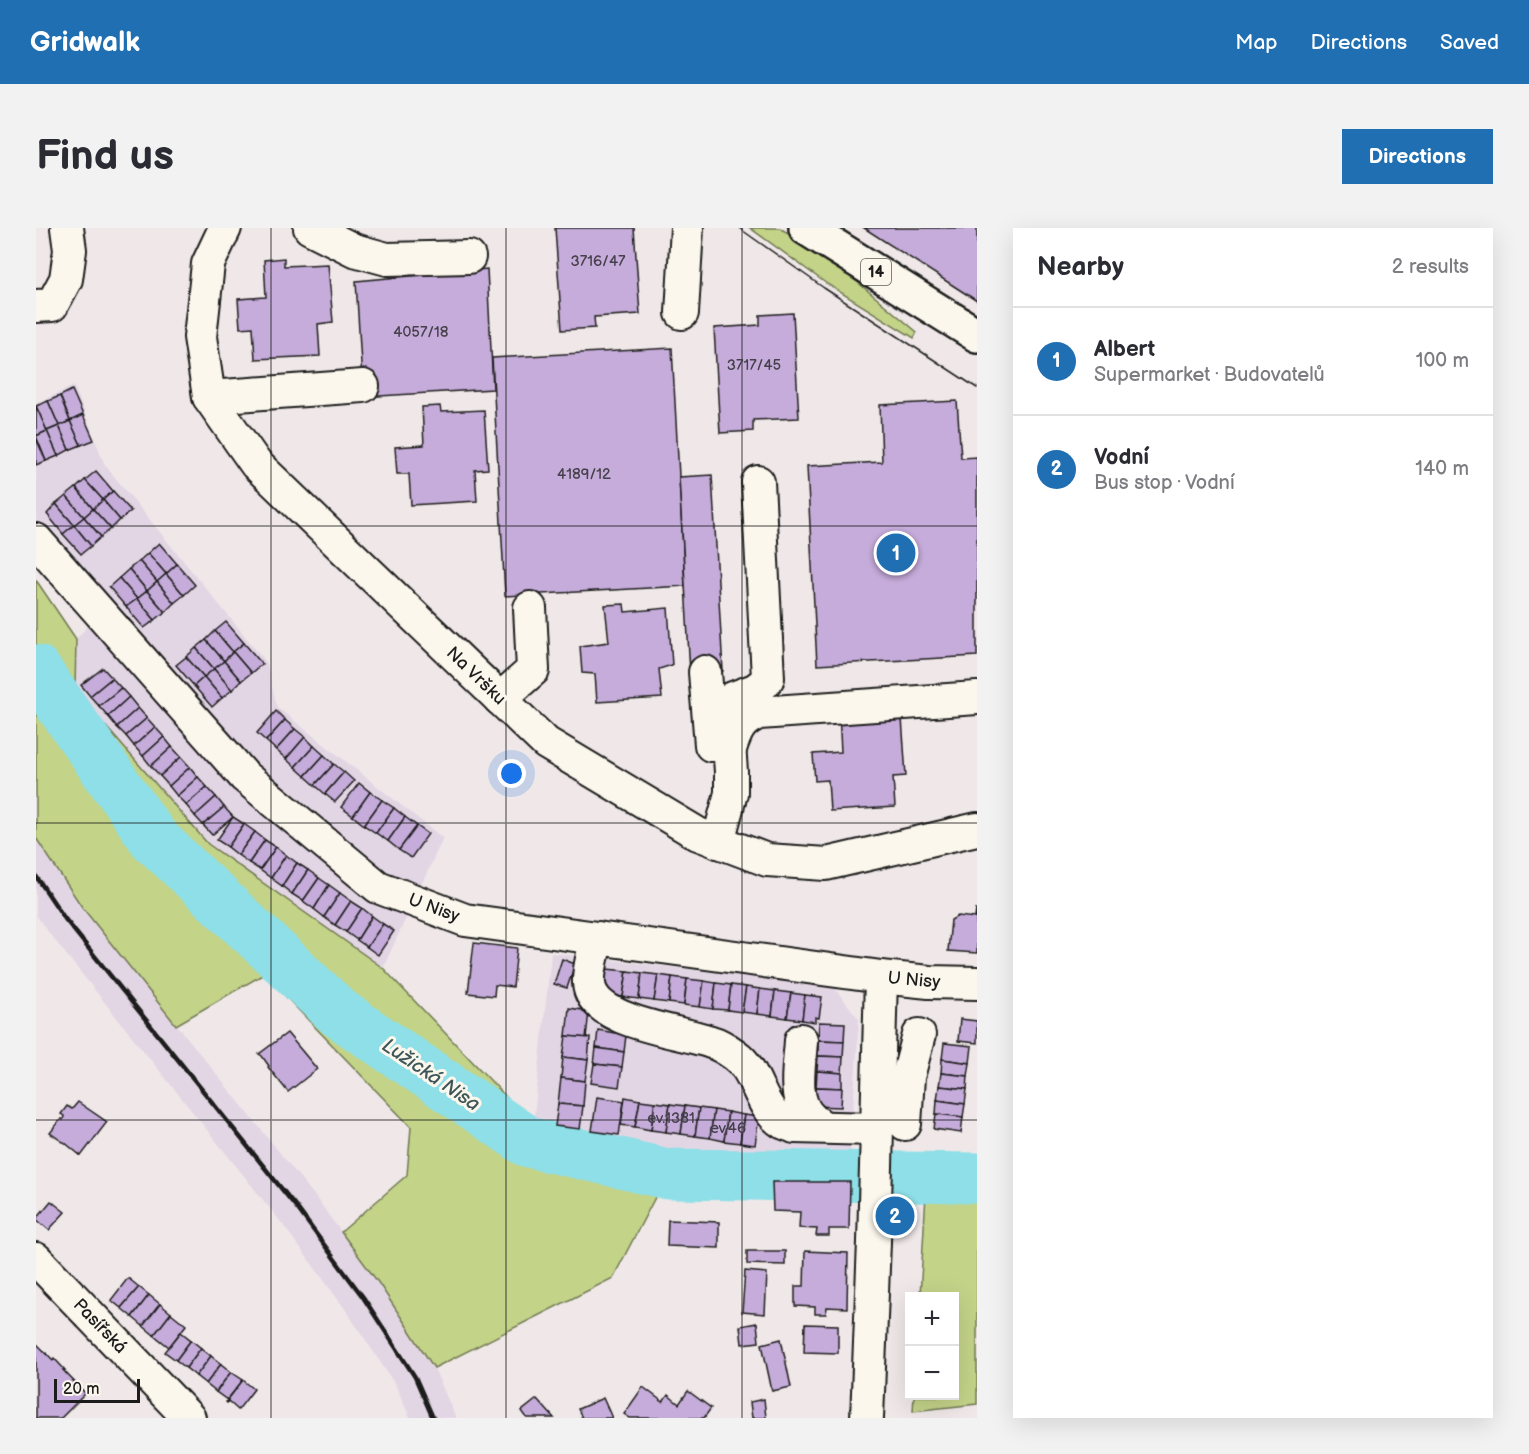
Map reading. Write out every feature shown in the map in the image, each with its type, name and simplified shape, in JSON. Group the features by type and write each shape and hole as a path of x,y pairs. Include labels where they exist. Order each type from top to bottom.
{"main road":[{"name":"14","path":"806,228 977,335"}],"street":[{"path":"36,306 52,304 66,279 70,250 67,228"},
{"name":"Na Vršku","path":"225,228 208,264 200,337 209,397 256,464 546,743 699,834 767,860 826,864 977,829"},
{"path":"310,228 354,250 387,259 470,256"},
{"path":"682,313 687,228"},
{"path":"209,397 363,386"},
{"path":"718,842 731,793 727,716 729,705 733,698 755,690 768,678 758,482"},
{"name":"U Nisy","path":"36,540 245,777 378,887 465,920 881,977 929,982 977,983"},
{"path":"500,699 533,670 530,608"},
{"path":"705,672 718,842"},
{"path":"730,749 740,726 748,717 759,712 977,698"},
{"path":"597,938 589,984 594,997 606,1010 631,1021 713,1042 737,1055 751,1072 770,1109 782,1122 794,1127 823,1127 888,1121"},
{"path":"867,1418 875,1194 888,1121 881,977"},
{"path":"888,1121 908,1077 919,1035"},
{"path":"801,1040 798,1088 801,1103 810,1117 823,1127"},
{"name":"Pasířská","path":"36,1259 189,1418"}],"shaded area":[{"path":"74,386 105,465 267,663 277,707 443,838 383,968 208,844 75,691 76,639 100,612 36,540 36,403"},
{"path":"36,838 82,907 314,1195 380,1285 434,1368 456,1418 410,1418 396,1386 345,1309 280,1221 48,932 36,915"},
{"path":"551,953 833,986 859,1019 850,1158 675,1159 547,1133 533,1125"}],"green space":[{"path":"750,228 780,228 831,260 917,332 914,338 827,284"},
{"path":"36,580 76,639 75,691 208,844 383,968 533,1125 547,1133 675,1159 613,1278 434,1368 380,1285 341,1232 407,1175 411,1127 264,974 176,1025 82,907 36,838"},
{"path":"926,1194 977,1195 977,1404 913,1411 914,1400 959,1400 959,1292 920,1292"}],"building":[{"path":"555,228 634,228 640,314 594,317 595,328 562,330"},
{"path":"864,228 977,228 977,301"},
{"path":"284,258 284,266 328,264 333,322 318,324 320,356 255,359 253,327 240,328 238,299 266,297 264,260"},
{"path":"487,269 493,389 363,397 356,281"},
{"path":"793,313 799,418 753,420 753,431 720,433 714,328 760,325 760,315"},
{"path":"672,348 685,586 505,596 492,358"},
{"path":"72,390 83,415 70,421 60,396"},
{"path":"60,396 70,421 59,426 48,401"},
{"path":"48,401 59,426 47,431 36,406"},
{"path":"957,401 961,458 977,457 977,656 817,665 807,466 882,462 880,405"},
{"path":"36,406 47,431 36,436"},
{"path":"440,406 441,412 484,410 488,469 475,470 477,501 411,505 409,474 397,474 395,447 424,445 422,407"},
{"path":"83,415 94,440 81,445 70,421"},
{"path":"70,421 81,445 69,450 59,426"},
{"path":"59,426 69,450 58,456 47,431"},
{"path":"47,431 58,456 46,461 36,436"},
{"path":"36,438 46,461 36,465"},
{"path":"96,471 113,491 103,500 85,480"},
{"path":"712,475 723,671 690,673 679,477"},
{"path":"85,480 103,500 93,509 76,488"},
{"path":"76,488 93,509 84,517 66,496"},
{"path":"113,491 131,511 120,520 103,500"},
{"path":"66,496 84,517 74,525 56,504"},
{"path":"103,500 120,520 111,529 93,509"},
{"path":"56,504 74,525 63,534 47,514"},
{"path":"93,509 111,529 101,537 84,517"},
{"path":"84,517 101,537 91,546 74,525"},
{"path":"74,525 91,546 81,554 63,534"},
{"path":"159,543 177,564 166,574 148,553"},
{"path":"148,553 166,574 157,582 139,561"},
{"path":"139,561 157,582 147,591 129,569"},
{"path":"177,564 195,585 184,595 166,574"},
{"path":"129,569 147,591 137,599 119,578"},
{"path":"166,574 184,595 174,603 157,582"},
{"path":"119,578 137,599 126,607 109,587"},
{"path":"157,582 174,603 165,612 147,591"},
{"path":"147,591 165,612 155,620 137,599"},
{"path":"137,599 155,620 144,628 126,607"},
{"path":"624,604 625,612 668,608 672,665 659,669 662,698 597,702 595,674 582,673 580,646 609,642 605,605"},
{"path":"226,622 244,643 233,652 215,631"},
{"path":"215,631 233,652 224,661 206,640"},
{"path":"206,640 224,661 214,669 196,648"},
{"path":"244,643 262,664 251,673 233,652"},
{"path":"196,648 214,669 204,677 186,657"},
{"path":"233,652 251,673 241,681 224,661"},
{"path":"186,657 204,677 194,686 176,665"},
{"path":"224,661 241,681 232,690 214,669"},
{"path":"103,668 112,678 90,696 81,685"},
{"path":"214,669 232,690 222,698 204,677"},
{"path":"204,677 222,698 212,707 194,686"},
{"path":"112,678 121,688 99,706 90,696"},
{"path":"121,688 129,697 108,716 99,706"},
{"path":"129,697 138,708 117,727 108,716"},
{"path":"138,708 147,718 126,736 117,727"},
{"path":"276,711 285,720 266,741 257,733"},
{"path":"839,713 902,718 906,776 893,777 895,807 830,811 828,780 815,781 813,754 841,752"},
{"path":"147,718 155,727 134,746 126,736"},
{"path":"285,720 295,729 276,750 266,741"},
{"path":"155,727 164,737 143,756 134,746"},
{"path":"295,729 305,737 286,759 276,750"},
{"path":"164,737 172,747 151,766 143,756"},
{"path":"305,737 314,746 295,767 286,759"},
{"path":"314,746 324,755 305,776 295,767"},
{"path":"172,747 181,757 160,776 151,766"},
{"path":"324,755 334,764 315,785 305,776"},
{"path":"181,757 190,767 169,786 160,776"},
{"path":"334,764 344,772 325,794 315,785"},
{"path":"190,767 198,777 177,796 169,786"},
{"path":"344,772 354,781 335,802 325,794"},
{"path":"198,777 207,787 186,805 177,796"},
{"path":"359,783 370,792 353,816 341,807"},
{"path":"207,787 216,797 195,816 186,805"},
{"path":"370,792 382,800 364,825 353,816"},
{"path":"216,797 224,807 203,825 195,816"},
{"path":"382,800 394,808 376,833 364,825"},
{"path":"224,807 233,817 212,835 203,825"},
{"path":"394,808 405,817 388,841 376,833"},
{"path":"233,817 244,824 228,847 217,840"},
{"path":"405,817 417,826 399,850 388,841"},
{"path":"244,824 255,832 238,855 228,847"},
{"path":"417,826 428,834 411,858 399,850"},
{"path":"255,832 265,840 249,863 238,855"},
{"path":"265,840 276,847 260,870 249,863"},
{"path":"276,847 286,855 271,878 260,870"},
{"path":"286,855 297,863 282,886 271,878"},
{"path":"297,863 308,870 292,894 282,886"},
{"path":"308,870 319,878 303,901 292,894"},
{"path":"319,878 329,885 314,909 303,901"},
{"path":"329,885 340,893 324,917 314,909"},
{"path":"340,893 351,901 335,925 324,917"},
{"path":"351,901 362,908 346,932 335,925"},
{"path":"362,908 372,916 357,940 346,932"},
{"path":"976,909 977,953 948,951 951,920 958,916 975,918"},
{"path":"372,916 383,924 367,947 357,940"},
{"path":"383,924 394,931 378,955 367,947"},
{"path":"474,943 517,948 513,987 495,985 494,996 468,993"},
{"path":"562,959 575,964 567,988 554,984"},
{"path":"606,969 627,971 623,997 602,994"},
{"path":"627,971 642,973 639,999 623,997"},
{"path":"642,973 658,975 654,1001 639,999"},
{"path":"658,975 672,977 669,1003 654,1001"},
{"path":"672,977 687,979 684,1005 669,1003"},
{"path":"687,979 704,981 700,1007 684,1005"},
{"path":"704,981 716,983 713,1009 700,1007"},
{"path":"716,983 731,985 728,1010 713,1009"},
{"path":"731,985 746,987 742,1012 728,1010"},
{"path":"746,987 760,989 757,1014 742,1012"},
{"path":"760,989 775,991 772,1016 757,1014"},
{"path":"775,991 791,993 787,1018 772,1016"},
{"path":"791,993 805,995 802,1020 787,1018"},
{"path":"805,995 822,997 819,1018 815,1017 815,1022 802,1020"},
{"path":"569,1008 589,1011 586,1038 566,1036"},
{"path":"960,1019 977,1021 977,1043 958,1041"},
{"path":"819,1022 845,1023 844,1041 818,1040"},
{"path":"598,1030 626,1035 624,1052 596,1048"},
{"path":"287,1033 317,1069 288,1092 259,1054"},
{"path":"566,1036 590,1038 588,1060 563,1057"},
{"path":"818,1040 844,1041 843,1057 818,1056"},
{"path":"944,1043 972,1046 970,1063 942,1059"},
{"path":"596,1048 624,1052 622,1067 594,1064"},
{"path":"818,1056 843,1057 842,1073 817,1071"},
{"path":"563,1057 588,1060 585,1081 561,1078"},
{"path":"942,1059 970,1063 968,1076 941,1073"},
{"path":"594,1064 622,1067 619,1087 591,1083"},
{"path":"817,1071 842,1073 842,1088 816,1087"},
{"path":"941,1073 968,1076 967,1089 939,1086"},
{"path":"561,1078 585,1081 583,1106 558,1104"},
{"path":"939,1086 967,1089 965,1104 937,1100"},
{"path":"816,1087 842,1088 841,1107 815,1106"},
{"path":"597,1097 624,1101 619,1135 592,1131"},
{"path":"625,1097 640,1100 635,1127 621,1125"},
{"path":"640,1100 655,1102 651,1130 635,1127"},
{"path":"937,1100 965,1104 963,1117 936,1114"},
{"path":"78,1102 107,1122 81,1156 50,1133 61,1119 63,1120 64,1116 61,1114 67,1106 72,1109"},
{"path":"655,1102 670,1104 666,1132 651,1130"},
{"path":"558,1104 583,1106 580,1129 555,1126"},
{"path":"670,1104 685,1106 681,1134 666,1132"},
{"path":"685,1106 699,1108 695,1136 681,1134"},
{"path":"699,1108 714,1110 710,1138 695,1136"},
{"path":"714,1110 728,1112 724,1141 710,1138"},
{"path":"728,1112 744,1115 740,1143 724,1141"},
{"path":"936,1114 963,1117 961,1133 934,1129"},
{"path":"744,1115 759,1117 755,1145 740,1143"},
{"path":"772,1182 850,1182 849,1229 829,1229 829,1236 816,1236 817,1229 799,1228 800,1212 773,1211"},
{"path":"51,1201 65,1212 49,1230 36,1219"},
{"path":"668,1220 719,1222 719,1248 667,1246"},
{"path":"747,1251 785,1251 785,1265 747,1264"},
{"path":"805,1251 848,1253 847,1308 827,1307 826,1314 815,1314 815,1307 795,1306 795,1286 804,1286"},
{"path":"745,1271 767,1273 765,1314 742,1312"},
{"path":"128,1278 139,1287 121,1308 111,1300"},
{"path":"139,1287 149,1295 132,1317 121,1308"},
{"path":"149,1295 160,1304 143,1326 132,1317"},
{"path":"160,1304 171,1313 154,1335 143,1326"},
{"path":"171,1313 186,1325 169,1347 154,1335"},
{"path":"757,1323 759,1342 742,1344 740,1326"},
{"path":"805,1324 838,1325 838,1353 804,1352"},
{"path":"181,1332 191,1340 176,1360 165,1352"},
{"path":"781,1339 791,1387 772,1391 762,1344"},
{"path":"191,1340 201,1348 186,1368 176,1360"},
{"path":"36,1343 53,1360 54,1358 85,1393 87,1392 61,1418 36,1418"},
{"path":"201,1348 211,1356 196,1376 186,1368"},
{"path":"211,1356 221,1364 206,1384 196,1376"},
{"path":"221,1364 231,1372 216,1392 206,1384"},
{"path":"231,1372 243,1380 227,1400 216,1392"},
{"path":"243,1380 254,1389 238,1410 228,1401 226,1402"},
{"path":"643,1387 663,1402 668,1395 679,1404 688,1391 711,1408 704,1418 630,1418 624,1414"},
{"path":"603,1398 612,1418 582,1418 578,1409"},
{"path":"537,1399 554,1418 527,1418 522,1411"},
{"path":"764,1399 766,1418 752,1418 750,1402"}],"waterway":[{"name":"Lužická Nisa","path":"36,670 154,839 339,1013 528,1142 668,1174 977,1178"}],"tram line":[{"path":"739,228 824,288 977,388"}],"railway":[{"path":"36,876 65,919 297,1208 363,1297 415,1377 433,1418"}],"place":[{"name":"Albert","path":"896,553"},
{"name":"Vodní","path":"895,1216"}]}
